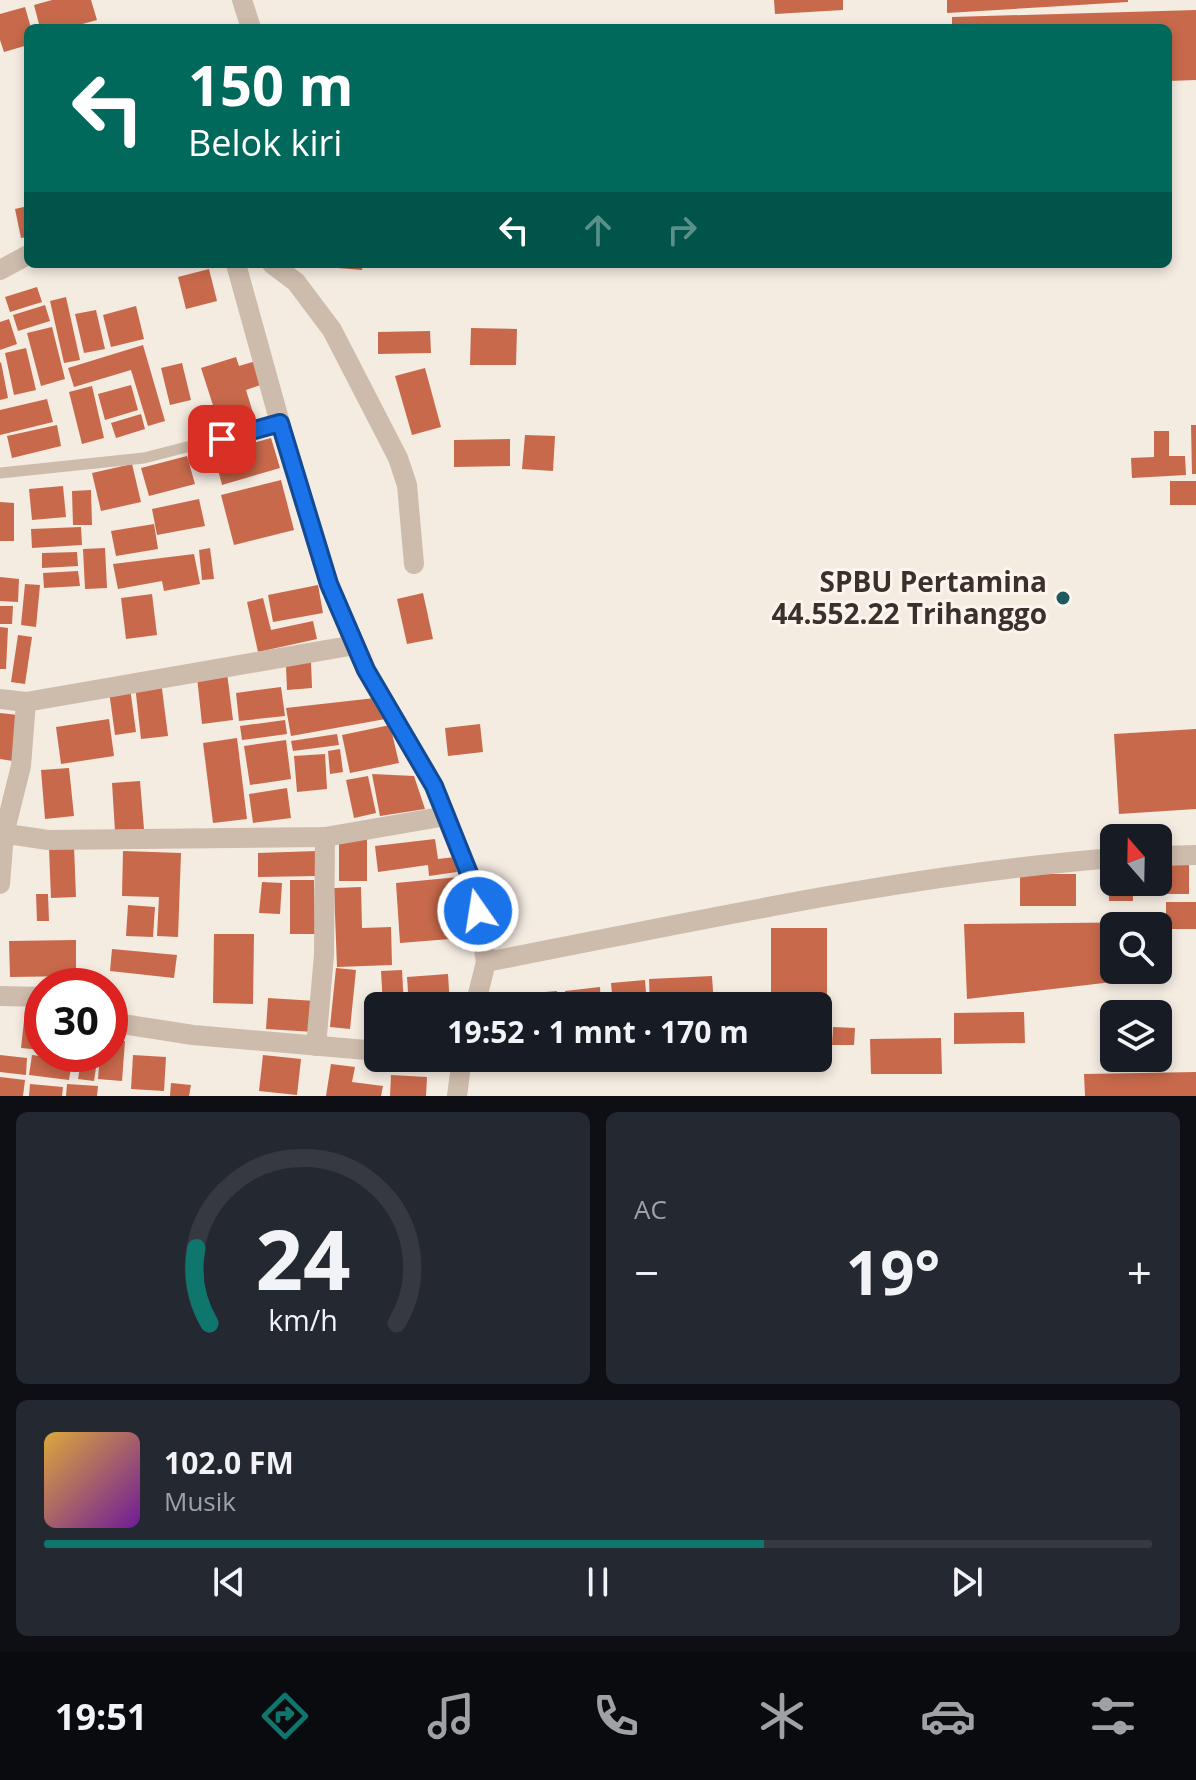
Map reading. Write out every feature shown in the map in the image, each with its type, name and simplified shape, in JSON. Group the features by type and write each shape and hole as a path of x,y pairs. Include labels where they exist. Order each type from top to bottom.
{"street":[{"path":"242,0 250,24"},
{"path":"0,270 24,257"},
{"path":"237,268 329,584 366,670 434,786 474,886 486,962 478,992"},
{"path":"277,268 296,282 332,330 398,458 407,485 414,564"},
{"path":"0,699 26,702 355,645"},
{"path":"0,884 2,833 21,766 26,702"},
{"path":"2,833 48,840 325,837 446,816"},
{"path":"316,1046 324,955 325,837"},
{"path":"1172,856 1196,855"},
{"path":"486,962 869,887 1022,865 1100,859"},
{"path":"0,996 24,997"},
{"path":"128,1025 193,1035 364,1050"},
{"path":"457,1096 460,1072"}],"lane":[{"path":"0,473 144,458 280,423"}],"building":[{"path":"52,0 91,0 97,20 82,24 39,24 34,5"},
{"path":"774,0 843,0 843,10 775,14"},
{"path":"947,0 1128,0 1128,2 947,13"},
{"path":"25,7 30,24 24,24 24,46 4,52 0,40 0,14"},
{"path":"1196,10 1196,80 1172,81 1172,24 952,24 952,17"},
{"path":"24,207 24,238 21,238 15,209"},
{"path":"209,269 217,301 186,309 178,277"},
{"path":"37,287 42,302 10,312 5,297"},
{"path":"66,297 80,360 64,363 50,301"},
{"path":"45,305 50,321 18,331 13,315"},
{"path":"136,306 144,339 111,347 103,315"},
{"path":"96,310 105,349 84,353 75,314"},
{"path":"9,319 17,344 0,350 0,322"},
{"path":"52,327 65,379 41,386 27,333"},
{"path":"471,328 517,329 516,365 470,365"},
{"path":"430,331 431,353 378,354 378,332"},
{"path":"143,345 165,421 148,426 131,370 74,387 68,368"},
{"path":"26,348 36,390 14,395 5,353"},
{"path":"236,357 239,366 256,361 263,384 246,390 254,416 220,427 201,368"},
{"path":"0,363 8,398 0,400"},
{"path":"182,363 191,400 170,405 161,368"},
{"path":"425,368 441,427 412,435 395,376"},
{"path":"131,385 138,410 105,420 98,394"},
{"path":"92,386 104,438 82,444 69,392"},
{"path":"47,399 53,422 0,435 0,410"},
{"path":"141,414 145,429 116,438 111,423"},
{"path":"57,425 61,446 12,458 7,436"},
{"path":"1191,425 1196,425 1196,474 1192,474"},
{"path":"1154,431 1169,431 1169,456 1185,456 1186,475 1132,478 1131,458 1154,457"},
{"path":"525,435 555,436 553,471 522,469"},
{"path":"271,438 280,468 222,485 214,454"},
{"path":"510,439 510,466 454,467 454,440"},
{"path":"187,456 195,484 149,496 141,468"},
{"path":"132,464 141,502 101,511 92,473"},
{"path":"281,480 294,530 234,545 221,495"},
{"path":"1170,481 1196,481 1196,505 1170,505"},
{"path":"63,486 66,517 32,520 29,489"},
{"path":"91,490 92,525 73,525 72,491"},
{"path":"199,499 205,526 157,535 152,509"},
{"path":"0,502 14,503 14,541 0,541"},
{"path":"154,524 158,549 116,556 111,531"},
{"path":"81,527 82,545 32,548 31,529"},
{"path":"105,548 107,588 85,589 83,549"},
{"path":"210,548 214,579 202,580 199,550"},
{"path":"77,552 78,566 42,568 42,553"},
{"path":"194,554 200,584 164,591 162,581 118,589 113,564"},
{"path":"78,571 80,586 44,588 43,573"},
{"path":"0,577 19,579 18,602 0,601"},
{"path":"25,584 40,585 36,627 21,625"},
{"path":"318,585 323,613 273,622 268,595"},
{"path":"423,593 433,639 407,644 397,599"},
{"path":"152,594 157,635 126,639 121,598"},
{"path":"263,598 271,630 313,621 317,639 258,652 247,602"},
{"path":"0,606 13,606 12,624 0,624"},
{"path":"0,627 8,628 6,669 0,669"},
{"path":"18,635 32,637 25,684 11,682"},
{"path":"311,662 312,688 287,690 286,666"},
{"path":"227,673 233,720 202,724 197,677"},
{"path":"161,681 168,736 141,739 135,685"},
{"path":"281,687 285,716 239,721 236,693"},
{"path":"130,688 136,732 115,735 109,691"},
{"path":"375,698 391,718 291,736 286,708"},
{"path":"0,713 18,715 13,761 0,759"},
{"path":"109,719 114,756 61,764 56,727"},
{"path":"285,720 287,734 242,740 240,726"},
{"path":"480,724 483,752 448,756 445,728"},
{"path":"390,725 399,763 350,773 342,735"},
{"path":"1196,729 1196,809 1119,814 1114,734"},
{"path":"337,734 339,745 293,751 291,741"},
{"path":"237,738 247,819 213,823 203,743"},
{"path":"286,740 291,779 250,785 244,746"},
{"path":"340,749 343,772 330,774 328,751"},
{"path":"325,754 327,789 297,792 294,756"},
{"path":"69,768 74,816 45,819 41,770"},
{"path":"372,774 414,776 425,809 380,816"},
{"path":"368,776 376,813 354,818 346,780"},
{"path":"140,781 144,829 115,831 112,783"},
{"path":"287,788 291,818 253,823 249,794"},
{"path":"367,837 367,881 339,881 339,838"},
{"path":"435,839 438,859 455,857 457,872 429,876 428,865 378,872 375,846"},
{"path":"74,847 76,897 51,898 49,848"},
{"path":"123,851 181,853 178,937 157,936 159,897 122,896"},
{"path":"317,851 318,876 258,877 258,853"},
{"path":"1172,863 1189,863 1189,894 1172,894"},
{"path":"1020,874 1076,874 1076,906 1020,906"},
{"path":"459,877 463,938 400,943 396,883"},
{"path":"290,880 314,880 315,934 290,934"},
{"path":"262,882 282,883 280,914 259,913"},
{"path":"361,887 362,928 391,927 392,965 337,967 334,888"},
{"path":"36,894 48,894 49,921 37,921"},
{"path":"1109,896 1133,896 1133,901 1109,901"},
{"path":"1166,902 1196,902 1196,929 1172,929 1172,912 1166,912"},
{"path":"128,905 155,907 153,937 126,936"},
{"path":"1100,923 1100,983 967,999 964,924"},
{"path":"771,928 827,928 827,992 771,992"},
{"path":"214,934 254,934 253,1004 213,1003"},
{"path":"76,940 76,968 24,968 24,977 10,977 9,941"},
{"path":"112,949 177,955 174,978 128,973 128,968 110,968"},
{"path":"336,968 356,970 350,1029 330,1027"},
{"path":"402,970 403,992 382,992 381,971"},
{"path":"448,974 449,992 408,992 407,977"},
{"path":"712,976 713,992 649,992 649,979"},
{"path":"645,980 646,992 612,992 611,983"},
{"path":"600,987 600,992 565,992"},
{"path":"268,998 316,1001 314,1032 266,1029"},
{"path":"1024,1012 1025,1043 954,1044 954,1013"},
{"path":"24,1021 24,1048 21,1048"},
{"path":"833,1027 855,1028 854,1045 832,1045"},
{"path":"941,1038 942,1074 871,1074 870,1039"},
{"path":"0,1055 24,1058 26,1075 0,1072"},
{"path":"133,1055 166,1057 164,1091 131,1089"},
{"path":"263,1055 301,1059 297,1095 259,1091"},
{"path":"331,1064 355,1067 352,1082 383,1086 381,1096 326,1096"},
{"path":"29,1072 70,1072 69,1080 29,1075"},
{"path":"79,1072 95,1072 94,1081 78,1079"},
{"path":"99,1072 123,1072 122,1081 98,1079"},
{"path":"1196,1072 1196,1096 1085,1096 1084,1074"},
{"path":"391,1075 427,1077 426,1096 390,1096"},
{"path":"0,1077 25,1080 23,1096 0,1096"},
{"path":"171,1083 191,1085 189,1096 170,1096"},
{"path":"30,1084 63,1087 62,1096 29,1096"},
{"path":"67,1084 98,1086 97,1096 66,1096"}],"place":[{"name":"SPBU Pertamina 44.552.22 Trihanggo","path":"1063,598"}],"route":[{"path":"222,439 280,423 329,584 366,670 434,786 474,886 478,911"}]}
